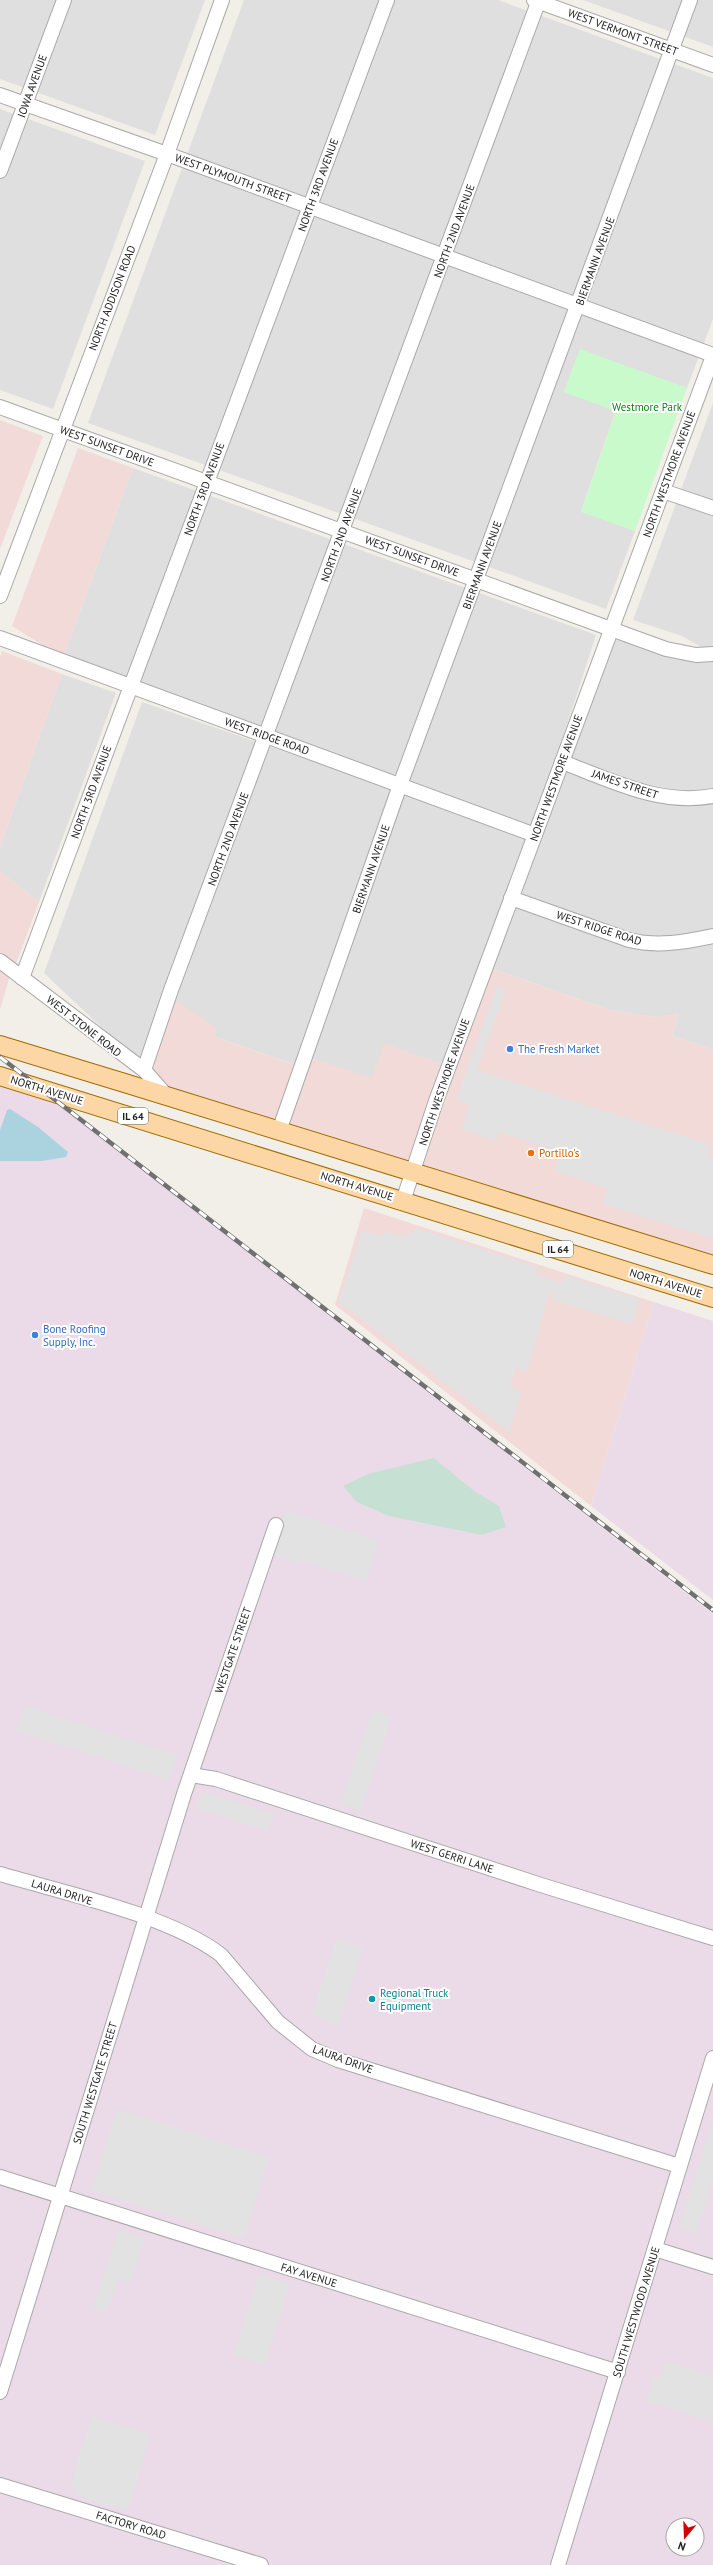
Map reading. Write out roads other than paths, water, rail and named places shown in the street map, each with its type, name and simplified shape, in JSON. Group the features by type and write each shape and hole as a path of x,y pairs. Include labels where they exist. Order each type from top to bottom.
{"main road":[{"path":"0,1045 165,1094 278,1131 713,1265"},
{"name":"NORTH AVENUE","path":"0,1076 713,1298"}],"street":[{"name":"IOWA AVENUE","path":"0,172 64,0"},
{"name":"NORTH ADDISON ROAD","path":"0,596 62,429 168,154 222,0"},
{"name":"NORTH 3RD AVENUE","path":"22,978 387,0"},
{"name":"BIERMANN AVENUE","path":"278,1131 400,785 690,0"},
{"name":"WEST VERMONT STREET","path":"537,1 713,65"},
{"name":"NORTH 2ND AVENUE","path":"144,1070 537,1"},
{"name":"WEST PLYMOUTH STREET","path":"0,95 168,154 713,355"},
{"name":"NORTH WESTMORE AVENUE","path":"403,1201 436,1101 713,355"},
{"name":"WEST SUNSET DRIVE","path":"0,407 681,653 713,654"},
{"path":"663,491 713,508"},
{"name":"WEST RIDGE ROAD","path":"0,638 535,835"},
{"name":"JAMES STREET","path":"562,762 658,797 684,799 713,796"},
{"name":"WEST RIDGE ROAD","path":"511,898 629,940 646,944 665,944 713,936"},
{"name":"WEST STONE ROAD","path":"0,961 144,1070 165,1094"},
{"name":"WESTGATE STREET","path":"192,1774 276,1525"},
{"name":"SOUTH WESTGATE STREET","path":"0,2392 192,1774"},
{"name":"WEST GERRI LANE","path":"192,1774 216,1779 541,1885 713,1938"},
{"name":"LAURA DRIVE","path":"0,1874 146,1919 211,1948 221,1956 278,2022 312,2049 338,2060 679,2166"},
{"name":"SOUTH WESTWOOD AVENUE","path":"558,2565 713,2058"},
{"name":"FAY AVENUE","path":"0,2177 618,2372"},
{"path":"655,2249 713,2267"},
{"name":"FACTORY ROAD","path":"0,2485 261,2565"}],"water":[{"path":"10,1109 38,1127 68,1152 66,1157 42,1161 0,1161 0,1130 7,1110"}],"railway":[{"path":"0,1057 713,1610"}],"place":[{"name":"The Fresh Market","path":"510,1049"},
{"name":"Portillo's","path":"531,1153"},
{"name":"Bone Roofing Supply, Inc.","path":"35,1335"},
{"name":"Regional Truck Equipment","path":"372,1999"}],"park label":[{"name":"Westmore Park","path":"647,407"}]}
